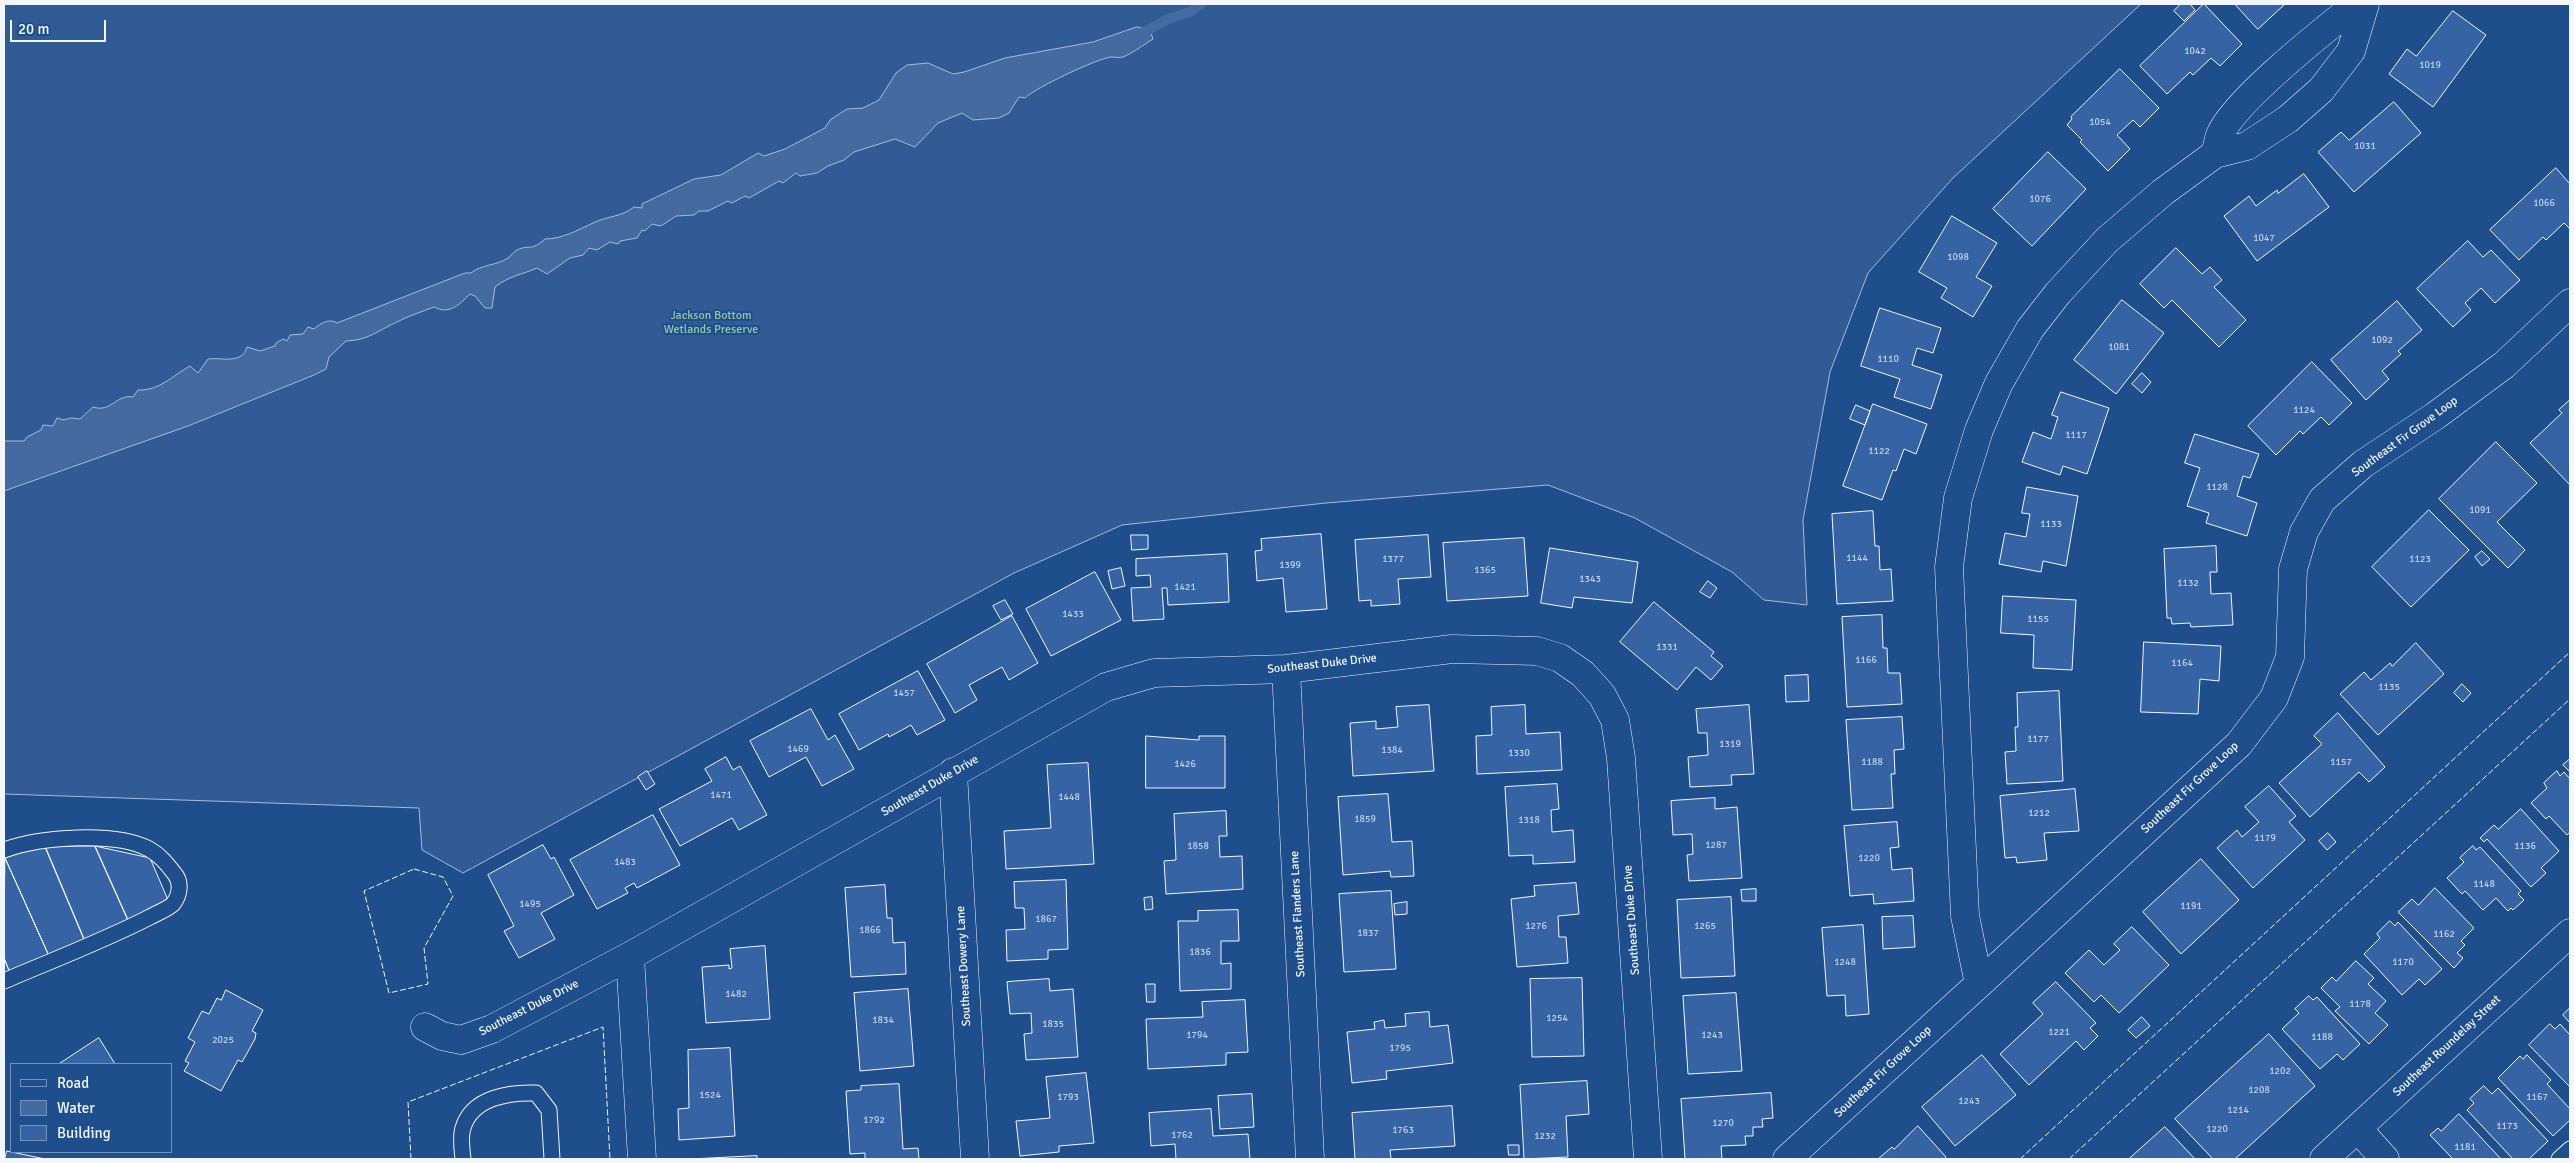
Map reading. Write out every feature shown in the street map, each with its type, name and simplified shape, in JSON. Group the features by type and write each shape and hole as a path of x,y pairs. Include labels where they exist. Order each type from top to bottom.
{"street":[{"path":"2215,154 2224,130 2231,118 2252,96 2339,18 2347,12 2364,6"},
{"path":"1979,984 1965,916 1949,567 1958,498 1980,430 1993,399 2030,329 2058,293 2107,240 2163,192 2215,154 2246,146 2288,119 2321,90 2351,51 2364,6"},
{"name":"Southeast Fir Grove Loop","path":"1787,1159 2239,744 2274,698 2290,657 2293,569 2304,532 2322,500 2363,464 2435,416 2504,365 2570,303"},
{"name":"Southeast Duke Drive","path":"425,1026 442,1036 461,1040 492,1029 630,956 1106,687 1154,673 1286,669 1452,649 1537,651 1560,658 1582,674 1602,695 1614,720 1621,758 1648,1159"},
{"name":"Southeast Flanders Lane","path":"1286,669 1310,1159"},
{"name":"Southeast Dowery Lane","path":"953,772 975,1159"},
{"name":"Southeast Roundelay Street","path":"2324,1159 2570,933"},
{"path":"630,956 642,1159"},
{"path":"2358,1129 2385,1159"}],"lane":[{"path":"4,850 44,839 78,837 121,842 148,848 161,857 178,877 180,891 172,905 129,927 4,981"},
{"path":"463,1159 463,1128 471,1113 492,1098 515,1093 536,1094 549,1110 552,1159"},
{"path":"2559,1159 2570,1149"}],"shaded area":[{"path":"4,4 2141,4 1953,178 1868,273 1830,372 1803,520 1807,605 1764,600 1732,572 1635,518 1548,485 1326,503 1122,525 1014,573 463,873 422,850 419,808 4,794"}],"water":[{"path":"1137,27 1150,30 1153,39 1123,57 1103,59 1053,81 1025,98 1019,97 1009,113 999,118 973,120 962,113 938,123 915,147 895,139 854,152 844,160 828,166 817,173 800,176 796,173 783,183 779,181 749,198 745,196 732,203 728,201 708,211 699,211 694,215 676,216 661,226 652,224 645,231 642,230 637,238 620,241 618,244 610,242 597,250 589,248 583,255 570,258 547,274 537,268 505,280 495,287 492,308 485,308 475,296 470,294 453,308 444,310 434,307 415,314 367,337 346,341 329,357 326,369 314,375 188,426 4,491 4,441 24,441 27,437 41,430 43,425 53,426 57,418 64,420 71,418 80,419 93,407 104,408 122,398 133,397 138,390 146,390 159,385 190,366 198,373 208,359 236,358 244,353 247,347 260,351 275,346 276,343 283,339 287,341 290,335 303,334 308,327 314,329 328,321 337,323 465,273 471,273 480,268 503,261 521,248 533,247 545,239 570,234 598,221 624,213 634,207 642,208 642,204 694,179 721,175 758,153 764,156 785,149 825,128 830,120 847,109 863,108 879,100 896,73 907,65 928,63 953,74 1005,58 1093,42"}],"building":[{"path":"2181,4 2190,4 2195,10 2184,21 2174,11"},
{"path":"2204,4 2242,44 2220,66 2211,58 2193,75 2190,72 2167,94 2140,66"},
{"path":"2235,4 2285,4 2258,29"},
{"path":"2453,11 2486,35 2433,107 2389,74 2407,49 2416,56"},
{"path":"2120,69 2159,108 2140,127 2133,120 2117,135 2130,149 2108,171 2080,142 2082,140 2067,125 2072,119 2071,117"},
{"path":"2394,102 2421,133 2354,192 2318,152 2341,132 2349,140"},
{"path":"2048,152 2086,189 2032,246 1993,209"},
{"path":"2556,168 2570,184 2570,229 2564,223 2546,240 2543,237 2519,260 2490,230"},
{"path":"2304,174 2329,207 2257,261 2224,216 2249,196 2256,206 2277,190 2278,193"},
{"path":"1952,216 1997,243 1976,277 1992,286 1973,317 1941,298 1947,288 1919,272"},
{"path":"2468,241 2483,257 2491,250 2520,280 2495,303 2481,288 2465,303 2471,310 2453,327 2417,289"},
{"path":"2176,248 2202,274 2210,267 2222,280 2214,287 2246,320 2219,347 2172,300 2164,308 2140,284"},
{"path":"2122,300 2164,333 2116,394 2074,360"},
{"path":"2397,301 2422,330 2398,351 2401,354 2382,371 2389,379 2366,400 2331,360"},
{"path":"1880,308 1941,328 1933,353 1917,348 1912,365 1942,375 1931,409 1894,397 1900,379 1861,366"},
{"path":"2312,362 2352,403 2329,425 2321,417 2303,434 2300,431 2276,455 2248,426"},
{"path":"2142,373 2151,382 2142,393 2132,384"},
{"path":"2061,392 2109,408 2087,474 2063,466 2060,475 2022,462 2033,432 2051,439 2058,417 2052,415"},
{"path":"2570,400 2570,485 2530,443 2562,413 2559,410"},
{"path":"1873,404 1927,424 1916,454 1904,449 1896,471 1893,470 1882,500 1843,486"},
{"path":"1856,405 1870,411 1865,425 1850,419"},
{"path":"2195,434 2259,454 2250,478 2243,476 2237,496 2257,503 2247,536 2206,523 2209,513 2187,506 2200,468 2185,463"},
{"path":"2496,442 2537,483 2497,522 2525,550 2508,568 2439,499"},
{"path":"2027,487 2078,496 2066,566 2043,561 2041,572 1999,564 2005,533 2026,537 2030,514 2022,513"},
{"path":"2429,510 2469,550 2411,607 2372,567"},
{"path":"1873,511 1875,546 1879,546 1880,570 1891,569 1893,601 1837,604 1832,514"},
{"path":"1321,534 1327,609 1286,612 1283,578 1257,581 1255,551 1262,550 1261,539"},
{"path":"1131,535 1148,535 1148,549 1132,550"},
{"path":"1428,535 1431,577 1398,579 1400,604 1371,606 1371,600 1359,601 1355,540"},
{"path":"1524,538 1528,596 1447,601 1443,543"},
{"path":"2216,546 2217,572 2210,572 2211,594 2231,593 2233,625 2191,627 2190,623 2172,624 2171,618 2167,618 2164,549"},
{"path":"1550,548 1638,562 1632,603 1574,597 1572,608 1541,603"},
{"path":"2482,551 2490,559 2482,566 2475,557"},
{"path":"1227,554 1229,602 1168,605 1167,588 1162,588 1164,619 1133,621 1131,588 1151,587 1150,575 1136,576 1136,559"},
{"path":"1121,568 1125,586 1112,589 1108,571"},
{"path":"1095,572 1121,620 1051,656 1026,609"},
{"path":"1708,581 1717,588 1710,598 1700,592"},
{"path":"2003,596 2076,600 2072,670 2033,668 2034,635 2001,633"},
{"path":"1005,600 1013,614 1001,620 993,606"},
{"path":"1654,602 1714,652 1711,656 1723,666 1711,680 1696,667 1677,690 1620,642"},
{"path":"1882,615 1883,648 1887,648 1888,673 1900,673 1902,704 1847,707 1842,617"},
{"path":"1012,616 1038,663 1009,680 1002,667 969,685 977,700 955,713 927,664"},
{"path":"2144,642 2221,646 2219,681 2200,679 2198,714 2141,712"},
{"path":"2416,643 2444,674 2378,735 2340,694 2364,672 2371,680 2390,663 2392,666"},
{"path":"918,671 945,720 917,735 911,725 889,737 888,734 859,750 839,714"},
{"path":"1808,675 1809,701 1786,702 1785,676"},
{"path":"2462,684 2471,693 2463,702 2454,693"},
{"path":"2059,691 2063,781 2007,784 2005,752 2016,751 2015,727 2018,727 2017,693"},
{"path":"1429,705 1434,771 1353,776 1350,723 1376,721 1376,729 1398,727 1396,707"},
{"path":"1525,705 1526,734 1560,732 1562,770 1477,774 1476,736 1492,735 1491,707"},
{"path":"1749,705 1754,774 1731,775 1732,785 1690,787 1688,757 1708,755 1707,733 1698,733 1696,709"},
{"path":"811,709 828,740 835,735 854,769 822,786 806,757 769,777 750,741"},
{"path":"2338,713 2385,767 2369,782 2359,772 2310,817 2279,783 2322,744 2314,736"},
{"path":"1902,717 1904,749 1894,750 1895,774 1891,774 1893,808 1852,810 1846,720"},
{"path":"1146,736 1199,740 1199,736 1225,736 1225,788 1146,788"},
{"path":"726,757 733,770 740,766 767,815 739,830 732,818 680,846 659,809 712,781 705,769"},
{"path":"2570,759 2570,772 2563,765"},
{"path":"1088,763 1094,864 1006,869 1004,831 1051,828 1047,765"},
{"path":"647,771 655,784 646,790 638,777"},
{"path":"2557,771 2560,776 2564,772 2570,779 2570,832 2567,835 2549,816 2546,819 2531,803 2547,788 2544,783"},
{"path":"1557,784 1559,809 1551,810 1552,832 1573,830 1575,862 1533,864 1533,855 1509,856 1505,787"},
{"path":"2269,786 2296,816 2289,822 2305,840 2253,888 2217,848 2237,830 2242,837 2259,822 2245,807"},
{"path":"2075,789 2079,831 2044,833 2047,860 2017,863 2016,857 2005,858 2000,796"},
{"path":"1388,794 1392,842 1412,841 1414,876 1391,877 1390,871 1343,875 1338,797"},
{"path":"1715,798 1715,809 1737,807 1742,878 1689,881 1687,855 1693,854 1692,834 1673,835 1671,801"},
{"path":"2521,809 2559,851 2541,868 2546,873 2531,887 2487,839 2484,842 2480,838 2494,825 2498,829"},
{"path":"1226,811 1227,836 1219,836 1220,857 1242,856 1243,889 1166,894 1164,861 1176,860 1174,814"},
{"path":"653,815 680,865 637,888 634,883 625,888 628,893 597,909 570,860"},
{"path":"1897,822 1899,847 1890,848 1892,870 1912,868 1914,901 1874,904 1873,894 1850,896 1844,826"},
{"path":"2328,833 2336,842 2327,850 2319,841"},
{"path":"543,845 551,859 554,857 574,895 541,913 555,939 519,958 504,931 514,926 488,875"},
{"path":"45,846 85,941 49,956 5,858"},
{"path":"45,846 95,846 129,922 85,941"},
{"path":"95,846 150,858 168,900 129,922"},
{"path":"2473,846 2476,850 2480,847 2521,891 2518,894 2524,900 2513,910 2511,908 2508,911 2496,898 2483,910 2465,891 2462,894 2447,878 2464,862 2460,858"},
{"path":"5,858 49,956 10,973 4,958"},
{"path":"2201,859 2239,900 2181,954 2143,912"},
{"path":"1066,880 1068,949 1048,950 1048,959 1007,961 1006,930 1025,929 1024,908 1015,908 1014,882"},
{"path":"1576,883 1579,914 1558,916 1559,937 1566,937 1568,963 1517,967 1511,899 1535,896 1534,886"},
{"path":"885,885 887,918 892,918 893,943 905,942 906,974 851,977 845,888"},
{"path":"2435,888 2474,928 2461,941 2465,945 2457,953 2463,958 2454,968 2398,912 2412,899 2418,905"},
{"path":"1756,889 1756,901 1742,901 1741,890"},
{"path":"1391,891 1396,969 1344,972 1339,894"},
{"path":"1152,897 1153,909 1145,910 1144,898"},
{"path":"1731,897 1735,976 1681,978 1677,900"},
{"path":"1407,902 1407,914 1395,915 1394,904"},
{"path":"1238,910 1239,941 1221,941 1221,964 1231,963 1231,989 1180,991 1178,921 1198,921 1198,911"},
{"path":"1913,916 1915,947 1883,949 1882,917"},
{"path":"2390,921 2395,926 2398,922 2442,969 2425,985 2419,979 2402,995 2364,954 2380,938 2377,934"},
{"path":"1863,925 1869,1014 1846,1016 1845,995 1827,996 1822,928"},
{"path":"2132,927 2169,965 2119,1013 2101,995 2094,1002 2065,973 2089,950 2104,965 2120,950 2114,944"},
{"path":"765,946 770,1019 706,1023 702,967 729,965 729,969 732,968 730,949"},
{"path":"4,958 10,973 4,975"},
{"path":"2356,961 2374,978 2368,984 2386,1001 2375,1013 2388,1025 2369,1044 2335,1011 2340,1007 2321,988 2332,977 2336,981"},
{"path":"1582,978 1584,1056 1532,1057 1530,979"},
{"path":"1049,979 1050,991 1073,989 1078,1057 1026,1060 1024,1034 1032,1033 1031,1013 1010,1014 1007,982"},
{"path":"2056,982 2096,1023 2090,1028 2098,1036 2084,1050 2076,1041 2029,1085 2000,1054 2043,1014 2033,1003"},
{"path":"1146,984 1155,984 1155,1002 1147,1002"},
{"path":"908,989 914,1066 860,1071 854,993"},
{"path":"226,990 263,1010 252,1031 256,1033 255,1039 242,1062 238,1060 221,1091 184,1071 189,1063 185,1061 195,1042 188,1038 202,1011 209,1014 217,998 221,1000"},
{"path":"1736,993 1742,1071 1688,1074 1683,996"},
{"path":"2309,996 2313,1000 2317,997 2360,1044 2343,1060 2337,1054 2320,1069 2282,1029 2299,1013 2295,1009"},
{"path":"1245,1000 1248,1052 1226,1053 1226,1065 1148,1069 1146,1019 1203,1017 1202,1002"},
{"path":"2570,1008 2570,1023 2563,1015"},
{"path":"1429,1012 1430,1027 1448,1025 1453,1063 1386,1071 1387,1079 1352,1083 1347,1032 1375,1029 1374,1022 1384,1020 1385,1028 1406,1026 1405,1014"},
{"path":"2142,1017 2150,1026 2136,1038 2128,1030"},
{"path":"2550,1024 2555,1029 2560,1024 2570,1035 2570,1087 2529,1045"},
{"path":"2269,1034 2315,1086 2235,1159 2213,1159 2175,1119"},
{"path":"99,1038 114,1063 61,1063"},
{"path":"730,1048 735,1136 679,1140 678,1109 689,1108 688,1050"},
{"path":"1982,1055 2016,1095 1955,1146 1922,1107"},
{"path":"2527,1055 2551,1080 2547,1084 2570,1109 2570,1120 2553,1136 2498,1078 2520,1056 2523,1059"},
{"path":"1086,1073 1094,1143 1059,1146 1059,1152 1020,1156 1016,1121 1050,1118 1046,1077"},
{"path":"1587,1081 1589,1114 1566,1116 1568,1157 1524,1159 1520,1085"},
{"path":"899,1084 903,1149 918,1148 919,1159 865,1159 865,1153 850,1154 846,1091 861,1090 861,1086"},
{"path":"2484,1086 2492,1094 2498,1088 2548,1141 2529,1159 2513,1159 2467,1110 2474,1103 2470,1099"},
{"path":"1771,1093 1773,1118 1762,1119 1763,1127 1753,1127 1753,1136 1745,1136 1746,1145 1721,1146 1722,1159 1685,1159 1681,1099"},
{"path":"1252,1094 1254,1127 1220,1129 1218,1096"},
{"path":"1452,1106 1455,1146 1390,1150 1391,1159 1355,1159 1352,1113"},
{"path":"1211,1109 1213,1136 1248,1134 1250,1159 1176,1159 1175,1144 1151,1146 1149,1113"},
{"path":"2459,1114 2501,1159 2453,1159 2430,1135 2438,1128 2441,1131"},
{"path":"1918,1126 1946,1157 1944,1159 1878,1159 1892,1147 1894,1149"},
{"path":"2165,1127 2195,1159 2129,1159"},
{"path":"1508,1145 1519,1145 1519,1155 1509,1155"},
{"path":"7,1151 45,1159 5,1159"},
{"path":"757,1156 757,1159 691,1159"}],"waterway":[{"path":"1139,35 1168,19 1190,12 1201,4"}],"fence":[{"path":"2020,1159 2570,652"},
{"path":"2069,1159 2570,699"},
{"path":"414,869 443,877 453,896 424,948 428,984 389,993 364,891 414,869"},
{"path":"411,1159 408,1102 603,1027 610,1159"}],"park label":[{"name":"Jackson Bottom Wetlands Preserve","path":"711,323"}]}
